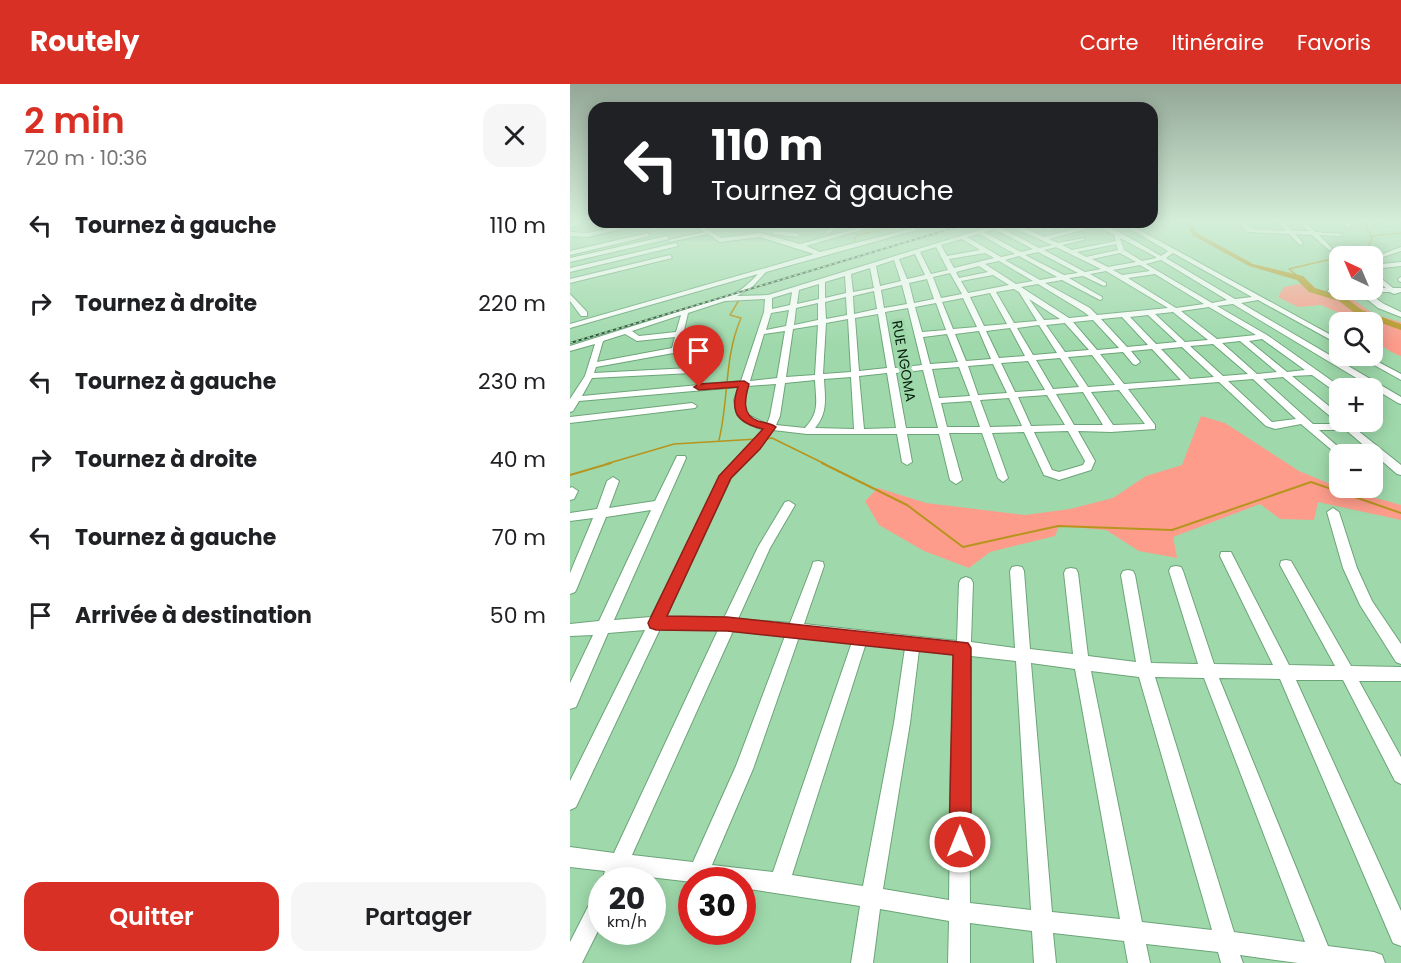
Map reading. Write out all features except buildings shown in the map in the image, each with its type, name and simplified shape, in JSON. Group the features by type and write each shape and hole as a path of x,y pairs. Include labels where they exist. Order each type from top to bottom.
{"street":[{"path":"570,270 604,262"},
{"path":"570,281 649,262"},
{"path":"570,326 794,262"},
{"path":"731,297 769,297 882,262"},
{"path":"898,262 956,480"},
{"path":"922,262 962,364 1002,478"},
{"path":"948,262 964,292 1048,472 1054,476 1087,467 1090,464 992,291"},
{"path":"768,312 851,295 988,262"},
{"path":"1005,262 1096,317 1136,362"},
{"path":"1033,262 1101,298"},
{"path":"1063,262 1104,284"},
{"path":"1090,262 1121,277 1174,309 1329,444"},
{"path":"964,292 992,291 1146,262"},
{"path":"1169,262 1401,401"},
{"path":"1194,262 1329,337"},
{"path":"1383,265 1401,262"},
{"path":"1142,263 1264,337 1329,383"},
{"path":"769,297 768,312 739,400 742,416 752,423 807,431 859,432 1152,427 1067,320 980,264"},
{"name":"RUE NGOMA","path":"873,265 907,462"},
{"path":"570,349 731,297 750,286 764,271"},
{"path":"1121,277 1155,272"},
{"path":"848,273 859,432"},
{"path":"957,280 993,273"},
{"path":"807,431 820,414 822,281"},
{"path":"760,333 938,301 1004,281"},
{"path":"1383,283 1401,296"},
{"path":"570,801 726,476 756,446 770,427 782,380 796,289"},
{"path":"1383,290 1401,290"},
{"path":"1022,292 1111,429"},
{"path":"570,296 584,314"},
{"path":"918,335 1149,312 1258,298"},
{"path":"1374,300 1401,315"},
{"path":"594,360 610,362 676,350 685,312"},
{"path":"1149,312 1269,424 1275,426 1329,423"},
{"path":"1123,314 1189,383"},
{"path":"627,331 637,339 680,334"},
{"path":"575,399 1264,337"},
{"path":"570,409 589,376 600,339"},
{"path":"1242,339 1329,411"},
{"path":"1381,366 1401,377"},
{"path":"589,376 709,370"},
{"path":"936,401 1314,372"},
{"path":"570,420 692,406"},
{"path":"1354,432 1401,471"},
{"path":"570,701 681,458"},
{"path":"570,588 613,481"},
{"path":"570,517 660,505"},
{"path":"617,867 727,624 771,533 789,505"},
{"path":"1334,512 1350,568 1367,605 1401,657"},
{"path":"1226,556 1284,671 1401,935"},
{"path":"1286,565 1347,672 1401,775"},
{"path":"701,867 744,769 818,566"},
{"path":"1017,571 1045,963"},
{"path":"1176,571 1208,670 1323,959"},
{"path":"1071,573 1081,662 1139,963"},
{"path":"1128,575 1145,670 1232,963"},
{"path":"959,963 962,648 966,583"},
{"path":"570,630 656,623 727,624 861,636 1145,670 1401,674"},
{"path":"779,883 861,636"},
{"path":"862,963 870,898 907,693 913,642"},
{"path":"570,857 600,867"},
{"path":"756,880 960,912 1226,942 1323,959 1374,963"},
{"path":"571,963 588,928"}],"shaded area":[{"path":"1309,282 1317,290 1329,292 1329,300 1354,300 1371,312 1337,312 1321,305 1298,307 1278,297 1284,287"},
{"path":"1383,317 1401,322 1401,356 1383,346"},
{"path":"1201,416 1225,423 1299,471 1329,483 1329,498 1376,498 1401,505 1401,520 1318,502 1314,520 1280,519 1260,504 1173,537 1177,558 1139,551 1106,530 1059,526 1055,536 990,552 969,568 924,551 879,525 865,501 878,488 926,503 1025,515 1070,509 1113,498 1146,476 1182,465"}],"waterway":[{"path":"1246,262 1300,278 1312,290 1342,299 1359,312 1401,327"},
{"path":"1300,278 1289,269 1319,262"},
{"path":"719,440 729,363 741,318 730,315 739,300"},
{"path":"766,439 772,438 825,464"},
{"path":"606,464 674,444 757,439"},
{"path":"570,475 611,463"},
{"path":"822,463 907,505 963,547 1058,526 1172,530 1311,482 1401,513"}],"railway":[{"path":"570,343 840,262"}],"route":[{"path":"699,387 744,384 739,400 742,416 752,423 770,427 756,446 726,476 656,623 727,624 962,648 960,842"}]}
